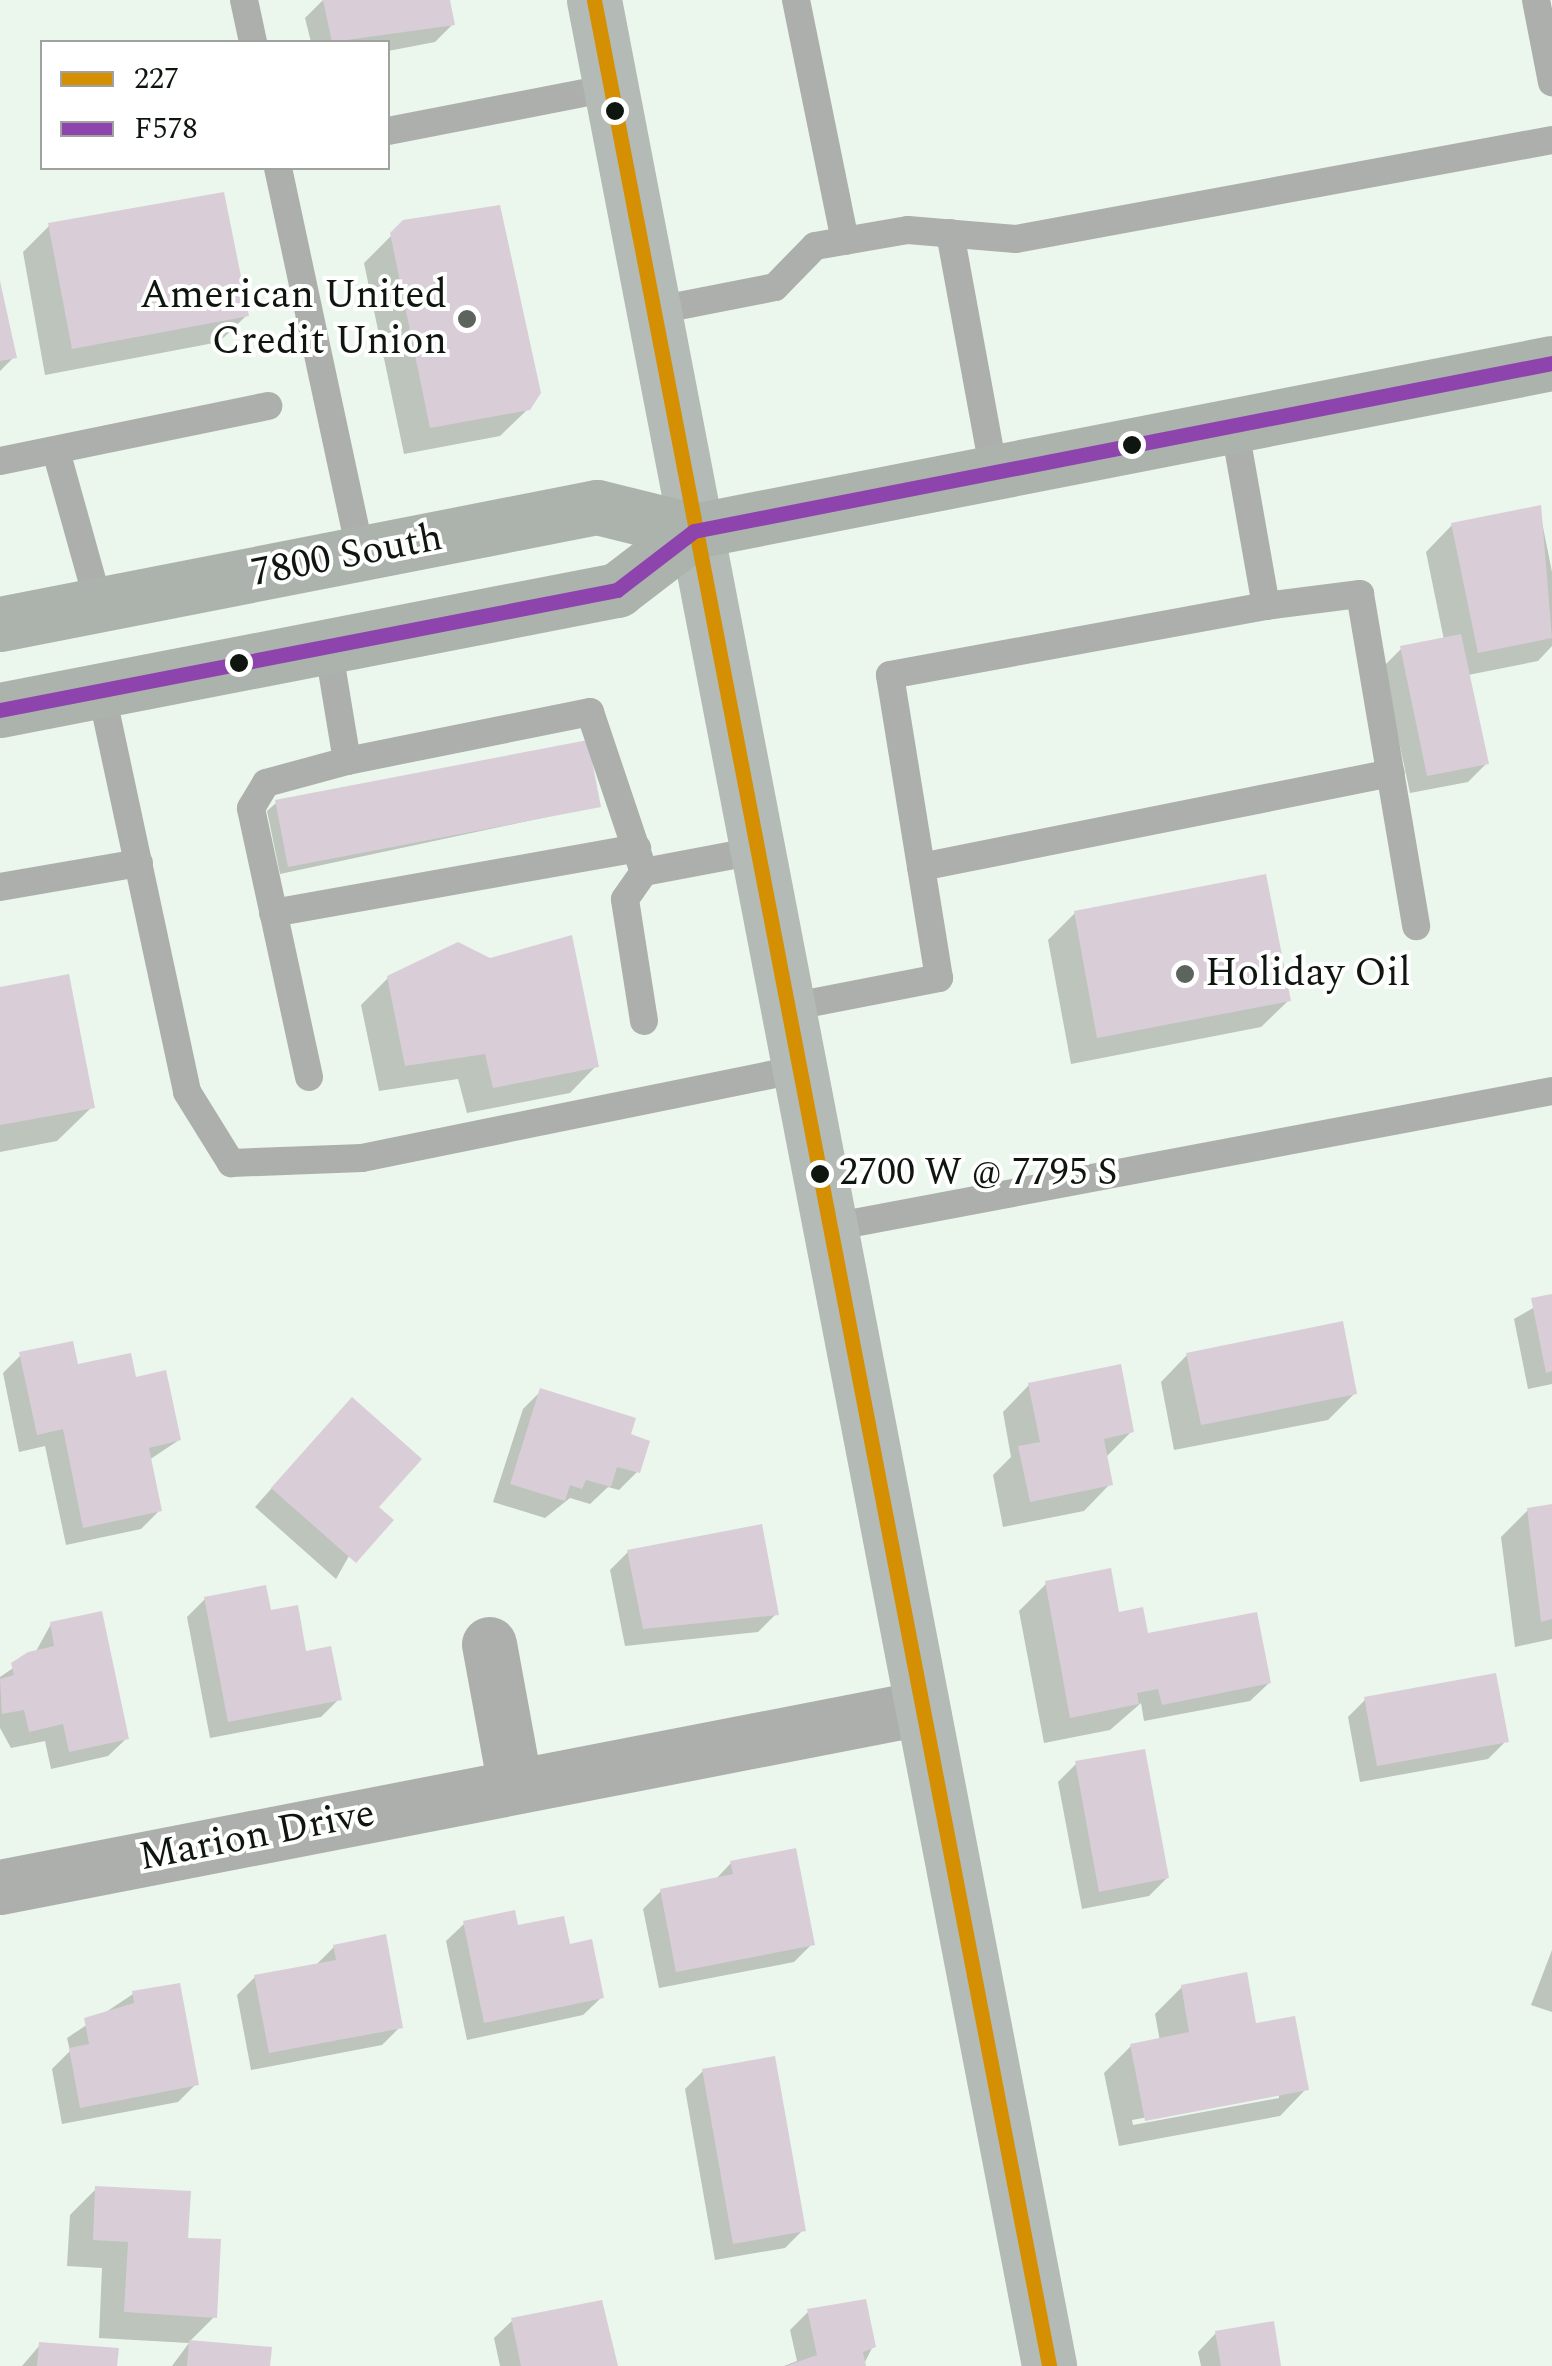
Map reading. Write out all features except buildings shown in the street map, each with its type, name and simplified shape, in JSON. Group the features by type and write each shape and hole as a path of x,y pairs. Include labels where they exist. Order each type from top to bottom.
{"main road":[{"path":"594,0 795,1070 1049,2366"},
{"name":"7800 South","path":"0,624 597,507 694,530 1552,363"},
{"name":"7800 South","path":"0,710 617,590 694,530"}],"street":[{"path":"489,1644 515,1786"},
{"name":"Marion Drive","path":"0,1886 921,1708"}],"lane":[{"path":"244,0 253,40"},
{"path":"796,0 846,241"},
{"path":"1536,0 1552,82"},
{"path":"390,131 610,88"},
{"path":"653,311 775,287 816,246 950,233 1016,239 1552,140"},
{"path":"278,170 362,554"},
{"path":"950,233 994,472"},
{"path":"0,462 268,406"},
{"path":"1234,426 1266,606"},
{"path":"56,451 99,605"},
{"path":"784,1008 938,978 890,675 1266,606 1360,594 1416,926"},
{"path":"328,646 348,761"},
{"path":"101,690 187,1092 231,1163 362,1158 795,1070"},
{"path":"309,1077 251,808 266,783 348,761 590,712 641,860 625,899 644,1021"},
{"path":"921,866 1391,773"},
{"path":"273,913 641,860 755,851"},
{"path":"0,887 140,863"},
{"path":"826,1228 1552,1091"}],"transit line":[{"name":"227","path":"594,0 1049,2366"},
{"name":"F578","path":"0,710 617,590 694,531 1552,363"}],"place":[{"name":"American United Credit Union","path":"467,319"},
{"name":"Holiday Oil","path":"1185,974"},
{"name":"2700 W @ 7795 S","path":"820,1174"}]}
